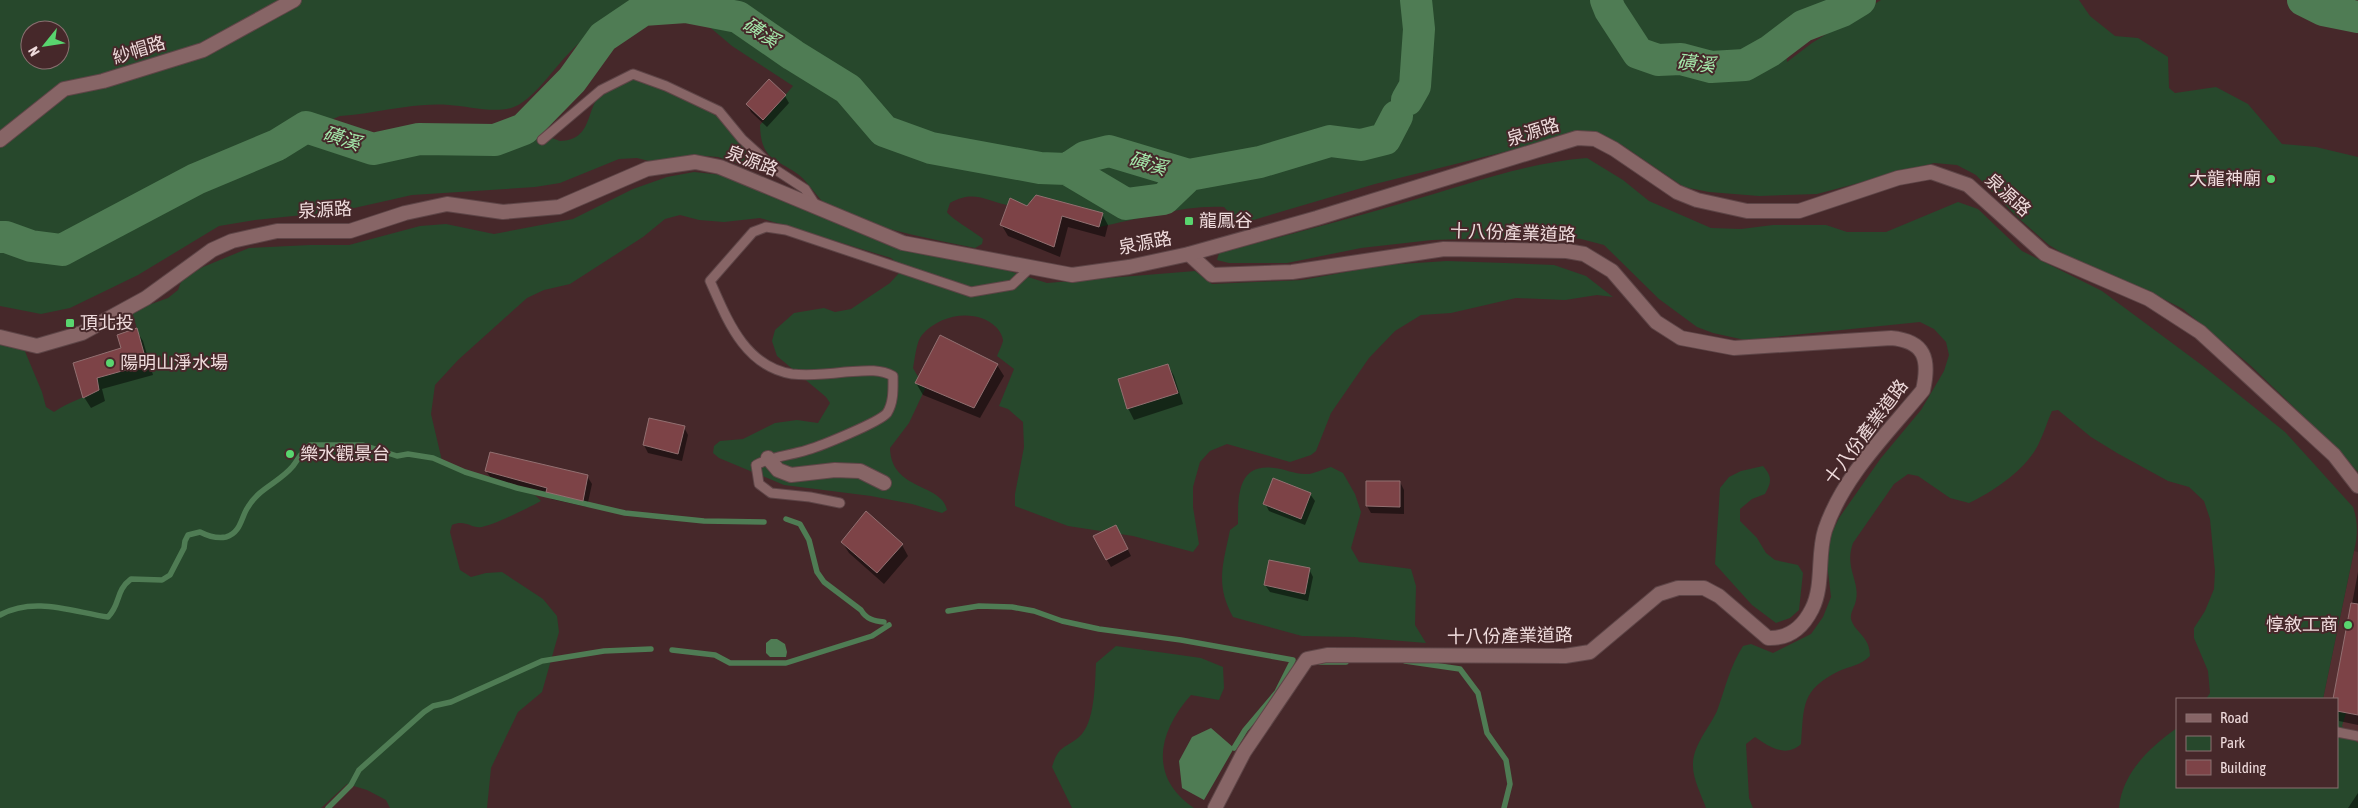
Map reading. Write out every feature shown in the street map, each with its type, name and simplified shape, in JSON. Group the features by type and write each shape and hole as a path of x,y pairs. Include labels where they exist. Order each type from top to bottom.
{"street":[{"name":"紗帽路","path":"0,140 64,89 103,81 203,50 294,0"},
{"name":"泉源路","path":"0,337 37,346 82,333 146,298 212,250 232,242 277,231 350,231 405,213 446,204 503,212 559,207 647,169 667,165 695,162 720,167 903,243 1072,275 1129,267 1189,254 1317,218 1577,138 1595,139 1677,192 1697,200 1747,212 1799,211 1898,178 1931,172 1968,185 2045,254 2148,299 2200,332 2334,455 2358,486"},
{"name":"十八份產業道路","path":"1189,254 1212,275 1292,272 1444,250 1567,251 1584,254 1612,271 1656,322 1681,338 1734,348 1891,338 1908,340 1918,346 1924,358 1927,374 1922,390 1855,473 1840,496 1825,531 1817,592 1812,608 1796,631 1776,639 1768,638 1719,596 1704,588 1678,588 1659,594 1590,652 1556,656 1326,656 1307,659 1244,752 1215,808"},
{"path":"768,458 778,470 791,475 835,470 860,471 884,484"}],"lane":[{"path":"542,140 601,90 633,74 666,86 719,111 742,139 776,170 805,189 816,206"},
{"path":"840,503 770,492 759,484 756,464 768,458 807,450 868,424 886,414 892,401 893,376 883,370 791,374 764,364 742,344 710,281 753,232 766,227 786,230 971,292 1012,285 1032,266"},
{"path":"2338,732 2358,736"}],"shaded area":[{"name":"惇敘工商","path":"2354,551 2358,552 2358,808 2302,808 2338,788 2338,698 2323,698"},
{"path":"771,639 777,639 785,644 786,657 770,657 766,653 766,643"},
{"path":"1211,728 1234,748 1204,800 1182,788 1179,761 1192,737"}],"green space":[{"path":"0,0 1852,0 1808,26 1786,46 1787,62 1812,43 1881,0 2079,0 2090,16 2115,36 2138,38 2168,57 2169,88 2175,93 2216,87 2248,104 2282,144 2316,147 2358,157 2358,472 2327,439 2250,365 2183,309 2152,293 2067,256 2049,245 2014,214 1976,175 1957,165 1934,163 1817,194 1759,196 1709,192 1684,187 1622,145 1588,131 1375,184 1250,221 1236,220 1224,207 1208,207 1177,210 1099,227 1102,213 1036,195 1027,206 1007,205 978,197 958,199 950,203 947,212 983,239 982,244 975,248 880,226 828,206 799,175 771,157 763,146 760,125 793,86 732,46 699,18 630,6 583,39 534,93 512,108 495,110 449,105 422,105 340,116 333,119 332,123 343,131 371,138 390,141 410,141 448,136 506,123 517,125 560,141 579,135 584,129 597,99 602,93 626,80 634,79 675,94 715,115 743,146 746,151 744,162 736,163 718,157 706,156 653,162 637,158 619,159 560,183 535,187 412,195 341,211 255,220 219,226 138,275 70,308 41,314 0,306"},
{"path":"1587,158 1623,180 1649,201 1711,228 1741,229 1773,225 1826,225 1847,232 1886,232 1958,202 1978,209 2022,251 2102,291 2203,366 2285,432 2353,507 2357,523 2356,540 2323,698 2207,698 2210,693 2208,671 2194,638 2194,628 2205,611 2214,589 2215,571 2210,519 2204,501 2189,487 2168,481 2117,453 2091,437 2058,410 2052,411 2039,443 2027,462 1999,486 1969,503 1950,498 1918,476 1908,474 1894,484 1853,543 1851,552 1851,567 1857,593 1851,619 1868,644 1870,656 1827,678 1811,692 1804,709 1801,744 1784,751 1778,750 1755,737 1746,744 1749,798 1753,808 1706,808 1694,774 1694,756 1717,711 1738,654 1743,646 1751,644 1773,653 1811,634 1823,617 1831,597 1827,563 1831,535 1839,518 1881,458 1921,410 1944,371 1949,355 1946,342 1934,329 1920,322 1745,340 1713,333 1697,327 1659,299 1604,245 1581,239 1557,236 1432,240 1361,248 1287,263 1229,263 1217,260 1219,253 1357,216 1494,176 1563,161"},
{"path":"694,172 723,175 890,246 1003,269 1047,283 1195,271 1212,284 1302,280 1385,265 1447,261 1554,265 1586,276 1613,297 1597,295 1565,300 1516,298 1451,313 1421,315 1395,331 1369,358 1331,413 1316,451 1311,455 1290,462 1227,444 1210,451 1200,462 1193,487 1193,507 1199,544 1193,552 1133,536 1068,526 1015,506 1015,494 1024,447 1023,422 1008,409 999,406 1014,369 997,356 1003,341 1000,331 988,321 979,317 958,316 948,318 938,322 922,335 917,346 913,368 925,389 909,423 890,448 893,462 899,472 943,501 947,510 942,513 912,504 871,496 784,485 719,458 713,453 714,446 720,441 743,439 775,423 797,420 818,423 830,403 826,397 777,356 772,341 775,330 794,313 824,308 835,312 851,309 890,283 899,273 898,264 891,258 760,218 724,222 699,220 680,215 665,219 643,237 570,284 544,290 527,298 458,360 435,385 431,414 443,465 467,475 535,495 541,501 488,526 475,527 461,523 452,525 450,532 460,570 471,577 486,573 502,572 543,599 557,616 559,632 542,692 518,712 491,768 487,808 390,808 386,800 367,790 347,784 321,808 0,808 0,343 24,349 42,392 46,407 54,412 99,390 97,378 147,364 132,311 168,298 178,290 182,279 203,267 249,248 349,245 420,226 446,224 494,234 573,219 633,189 667,177"},
{"path":"1763,466 1770,479 1769,486 1765,494 1752,499 1740,509 1740,521 1757,538 1766,553 1775,560 1798,565 1803,573 1799,610 1790,618 1776,623 1752,605 1715,564 1720,488 1729,477 1741,471"},
{"path":"1331,467 1343,473 1355,494 1361,512 1351,548 1359,562 1411,569 1416,586 1415,625 1426,643 1354,637 1302,636 1233,617 1224,594 1222,574 1230,530 1238,524 1238,503 1242,484 1246,476 1262,468 1308,474"},
{"path":"1116,646 1201,658 1223,667 1224,688 1219,700 1191,695 1171,724 1165,739 1164,768 1169,782 1179,796 1194,808 1072,808 1052,767 1059,751 1079,737 1084,731 1093,702 1096,663"},
{"path":"2338,711 2346,713 2342,726 2358,743 2358,808 2119,808 2121,795 2132,772 2157,744 2176,729 2176,788 2338,788"}],"building":[{"path":"769,79 786,95 763,120 746,104"},
{"path":"1036,195 1103,213 1099,227 1062,216 1054,247 1000,225 1010,198 1027,206"},
{"name":"陽明山淨水場","path":"137,328 147,364 97,378 99,390 83,398 73,363 121,348 117,335"},
{"path":"940,335 998,364 974,408 915,383"},
{"path":"1168,364 1178,393 1127,409 1118,379"},
{"path":"649,418 685,426 678,454 643,445"},
{"path":"490,452 588,475 583,501 546,492 547,488 485,471"},
{"path":"1273,478 1311,493 1301,519 1263,504"},
{"path":"1366,481 1400,481 1400,507 1366,506"},
{"path":"866,511 903,544 877,573 841,542"},
{"path":"1116,525 1128,549 1106,560 1093,536"},
{"path":"1269,560 1310,568 1305,594 1264,585"},
{"path":"2351,603 2358,604 2358,715 2338,711 2338,698 2333,698"}],"waterway":[{"name":"磺溪","path":"1407,100 1415,86 1419,29 1416,0"},
{"name":"磺溪","path":"1606,0 1610,10 1638,53 1658,60 1681,59 1711,67 1745,65 1770,51 1803,26 1842,11 1860,0"},
{"name":"磺溪","path":"2303,0 2323,10 2358,17"},
{"name":"磺溪","path":"0,237 6,237 31,246 62,250 196,179 277,145 306,127 373,149 419,139 495,140 524,129 572,80 603,37 643,10 686,7 738,17 793,55 848,89 884,131 931,148 1040,168 1067,169 1085,157 1109,151 1189,175 1260,162 1330,141 1361,145 1385,139 1397,116"},
{"path":"1067,169 1126,204 1164,199 1189,175"},
{"path":"0,615 13,609 40,606 108,617 115,607 122,588 131,579 162,580 170,575 184,548 188,535 200,532 212,537 222,538 235,532 253,500 288,472 310,445 363,445 397,456 408,454 433,458 465,472 517,488 625,513 704,521 764,522"},
{"path":"786,519 800,524 809,540 817,572 824,582 868,617 884,622"},
{"path":"948,611 979,606 1012,607 1034,611 1062,621 1099,629 1181,640 1293,660 1277,692 1245,730 1234,748"},
{"path":"672,650 715,655 730,663 786,663 872,636 889,625"},
{"path":"328,808 351,785 359,770 433,706 451,702 542,661 604,651 651,649"},
{"path":"1405,661 1460,669 1478,693 1487,733 1506,760 1510,784 1504,808"},
{"path":"1320,662 1346,662"}],"place":[{"name":"大龍神廟","path":"2271,179"},
{"name":"龍鳳谷","path":"1189,221"},
{"name":"頂北投","path":"70,323"},
{"name":"陽明山淨水場","path":"110,363"},
{"name":"樂水觀景台","path":"290,454"},
{"name":"惇敘工商","path":"2348,625"}]}
